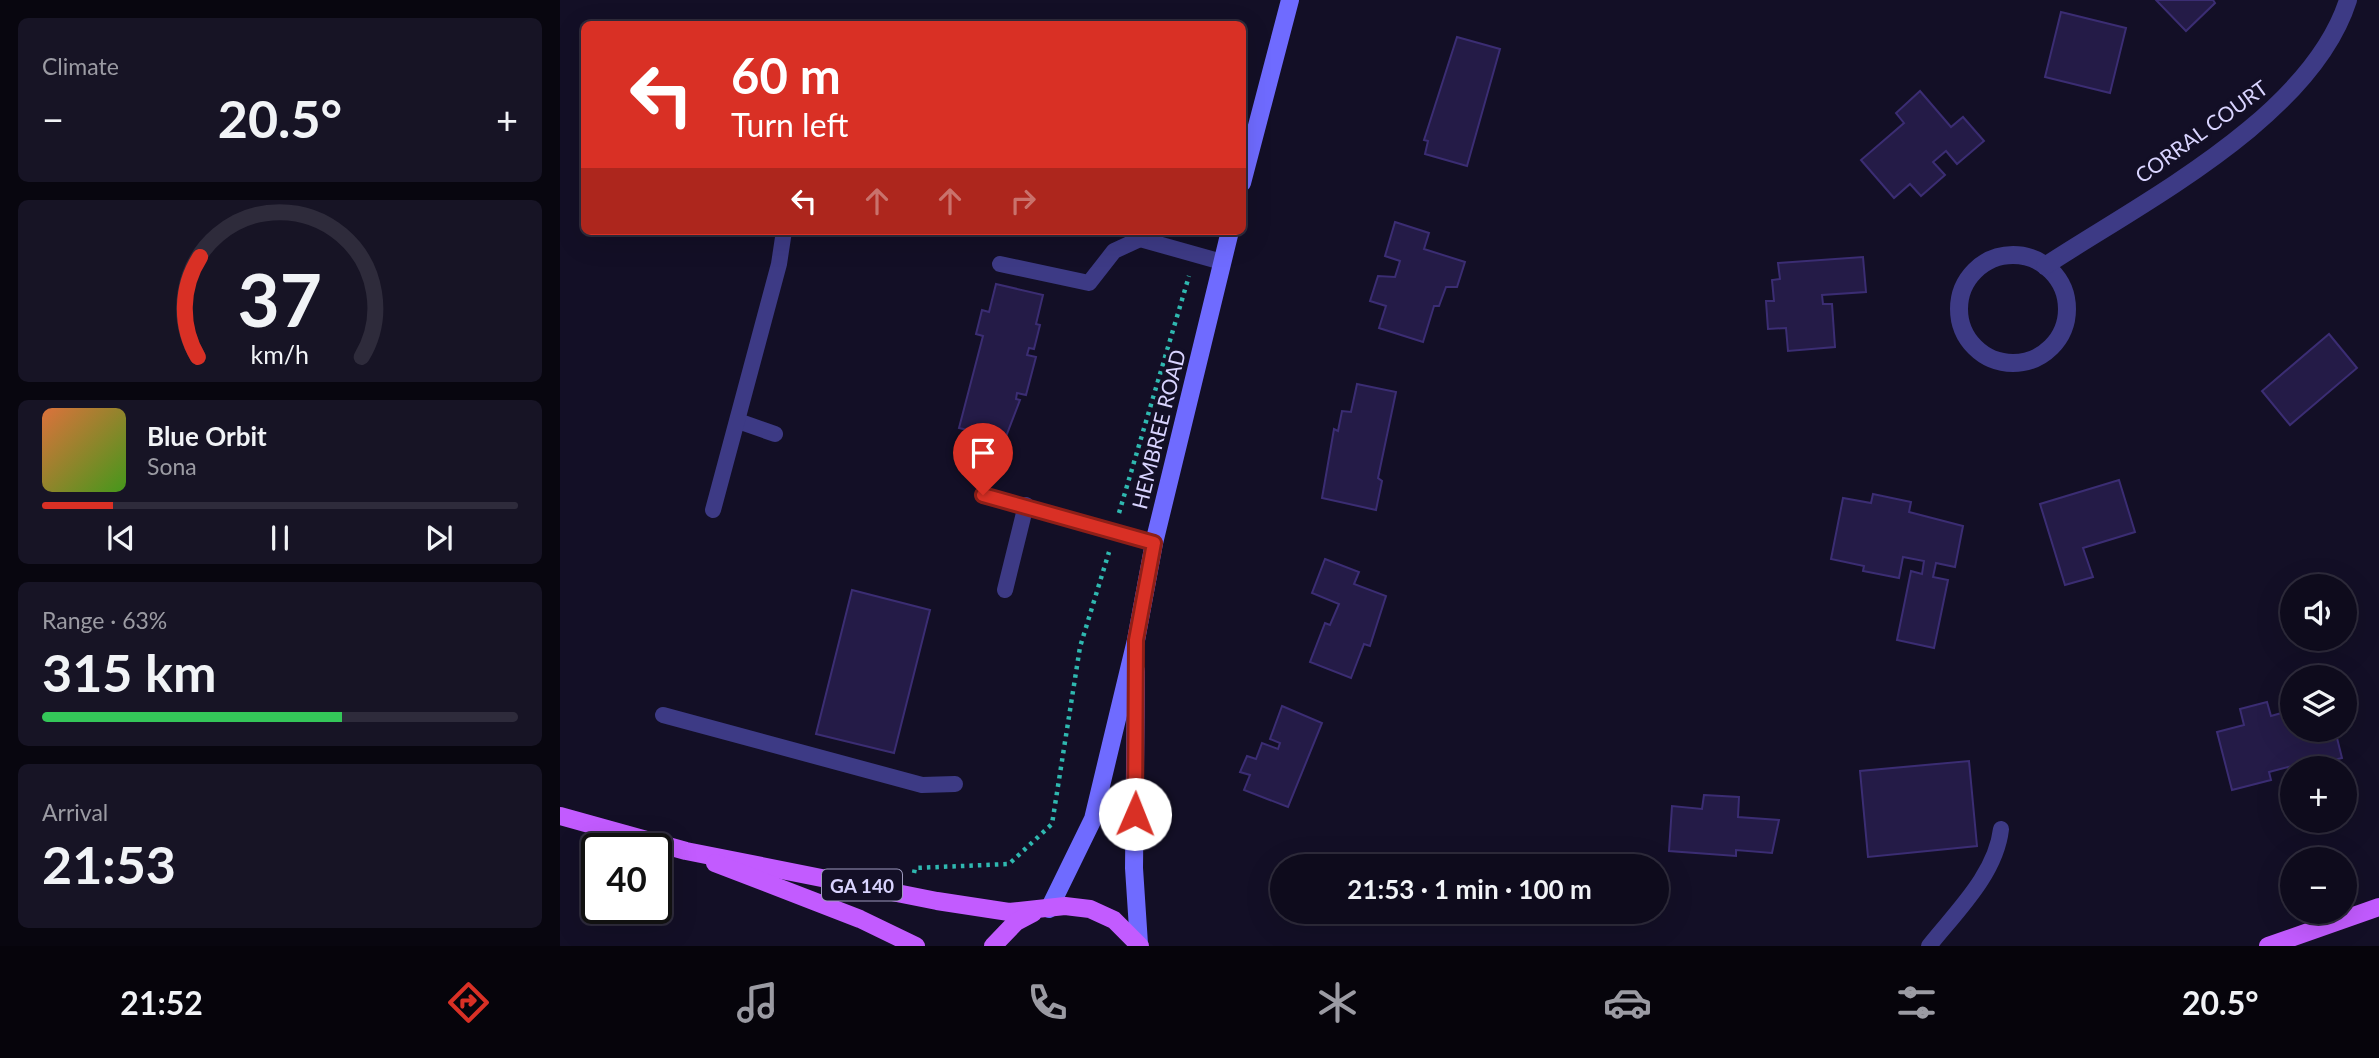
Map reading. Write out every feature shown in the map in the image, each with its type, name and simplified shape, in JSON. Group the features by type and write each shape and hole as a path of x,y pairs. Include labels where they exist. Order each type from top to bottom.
{"main road":[{"name":"GA 140","path":"560,816 686,850 906,894 1009,912 1065,906 1090,909 1114,920 1139,945"},
{"name":"GA 140","path":"686,850 745,877 860,919 916,946"},
{"path":"2268,946 2379,907"},
{"path":"993,946 1016,922 1044,910"}],"street":[{"path":"1246,168 1290,0"},
{"name":"CORRAL COURT","path":"2045,265 2206,161 2260,122 2298,87 2323,53 2348,0"},
{"name":"HEMBREE ROAD","path":"1044,910 1093,819 1136,640 1154,543 1229,235"},
{"path":"1998,257 2031,258 2045,265 2057,278 2066,302 2064,328 2055,342 2043,354 2010,363 1993,359 1978,351 1968,338 1960,314 1962,290 1970,275 1983,264 1998,257"},
{"name":"HEMBREE ROAD","path":"1136,640 1134,867 1139,945"}],"lane":[{"path":"713,510 779,264 783,235"},
{"path":"1000,264 1089,283 1114,251 1135,235 1222,261"},
{"path":"738,421 775,434"},
{"path":"983,495 1154,543"},
{"path":"1005,590 1026,505"},
{"path":"663,715 922,785 955,784"},
{"path":"1929,946 1989,867 1999,844 2001,829"}],"path":[{"path":"906,894 915,868 1009,864 1052,824 1080,647 1196,254"}],"building":[{"path":"2156,0 2213,0 2215,3 2186,31"},
{"path":"2061,12 2126,28 2110,93 2045,77"},
{"path":"1457,37 1500,49 1467,166 1425,154 1428,141 1424,140"},
{"path":"1920,91 1951,127 1963,117 1984,141 1957,164 1946,151 1933,162 1945,175 1921,196 1910,184 1894,198 1861,160 1904,123 1896,113"},
{"path":"1395,222 1429,233 1424,249 1465,262 1457,287 1446,287 1439,306 1434,306 1423,342 1379,328 1386,306 1370,301 1378,276 1395,277 1400,261 1385,256"},
{"path":"1863,257 1866,292 1822,295 1823,304 1832,304 1835,347 1788,351 1786,328 1768,329 1766,301 1774,301 1772,280 1780,279 1778,263"},
{"path":"996,284 1043,295 1036,324 1040,325 1034,349 1029,348 1027,355 1036,357 1026,395 1017,393 1016,399 1020,400 1005,439 959,428 983,336 976,334 982,310 989,312"},
{"path":"2329,334 2357,368 2290,425 2262,391"},
{"path":"1357,384 1396,392 1378,478 1382,481 1376,510 1322,498 1334,429 1338,431 1342,411 1351,412"},
{"path":"2119,480 2135,532 2083,548 2093,577 2065,585 2040,504"},
{"path":"1873,494 1911,502 1909,512 1963,526 1955,567 1936,563 1933,577 1948,580 1934,648 1897,640 1911,571 1922,574 1924,561 1903,557 1899,578 1863,571 1864,566 1831,559 1843,498 1871,503"},
{"path":"1325,559 1359,572 1354,584 1386,596 1370,646 1364,644 1351,678 1310,662 1325,623 1330,625 1339,604 1312,593"},
{"path":"852,590 930,610 894,753 816,734"},
{"path":"2267,702 2271,716 2280,713 2280,742 2338,742 2342,756 2280,756 2280,769 2269,772 2271,780 2232,790 2217,732 2244,725 2240,709"},
{"path":"1282,706 1322,723 1288,807 1244,790 1250,775 1240,772 1247,756 1256,759 1262,743 1278,749 1280,743 1270,739"},
{"path":"1969,761 1977,846 1868,857 1860,771"},
{"path":"1704,795 1739,797 1738,817 1779,820 1772,853 1736,850 1736,856 1669,851 1672,806 1702,809"}],"route":[{"path":"983,495 1154,543 1136,640 1135,814"}]}
